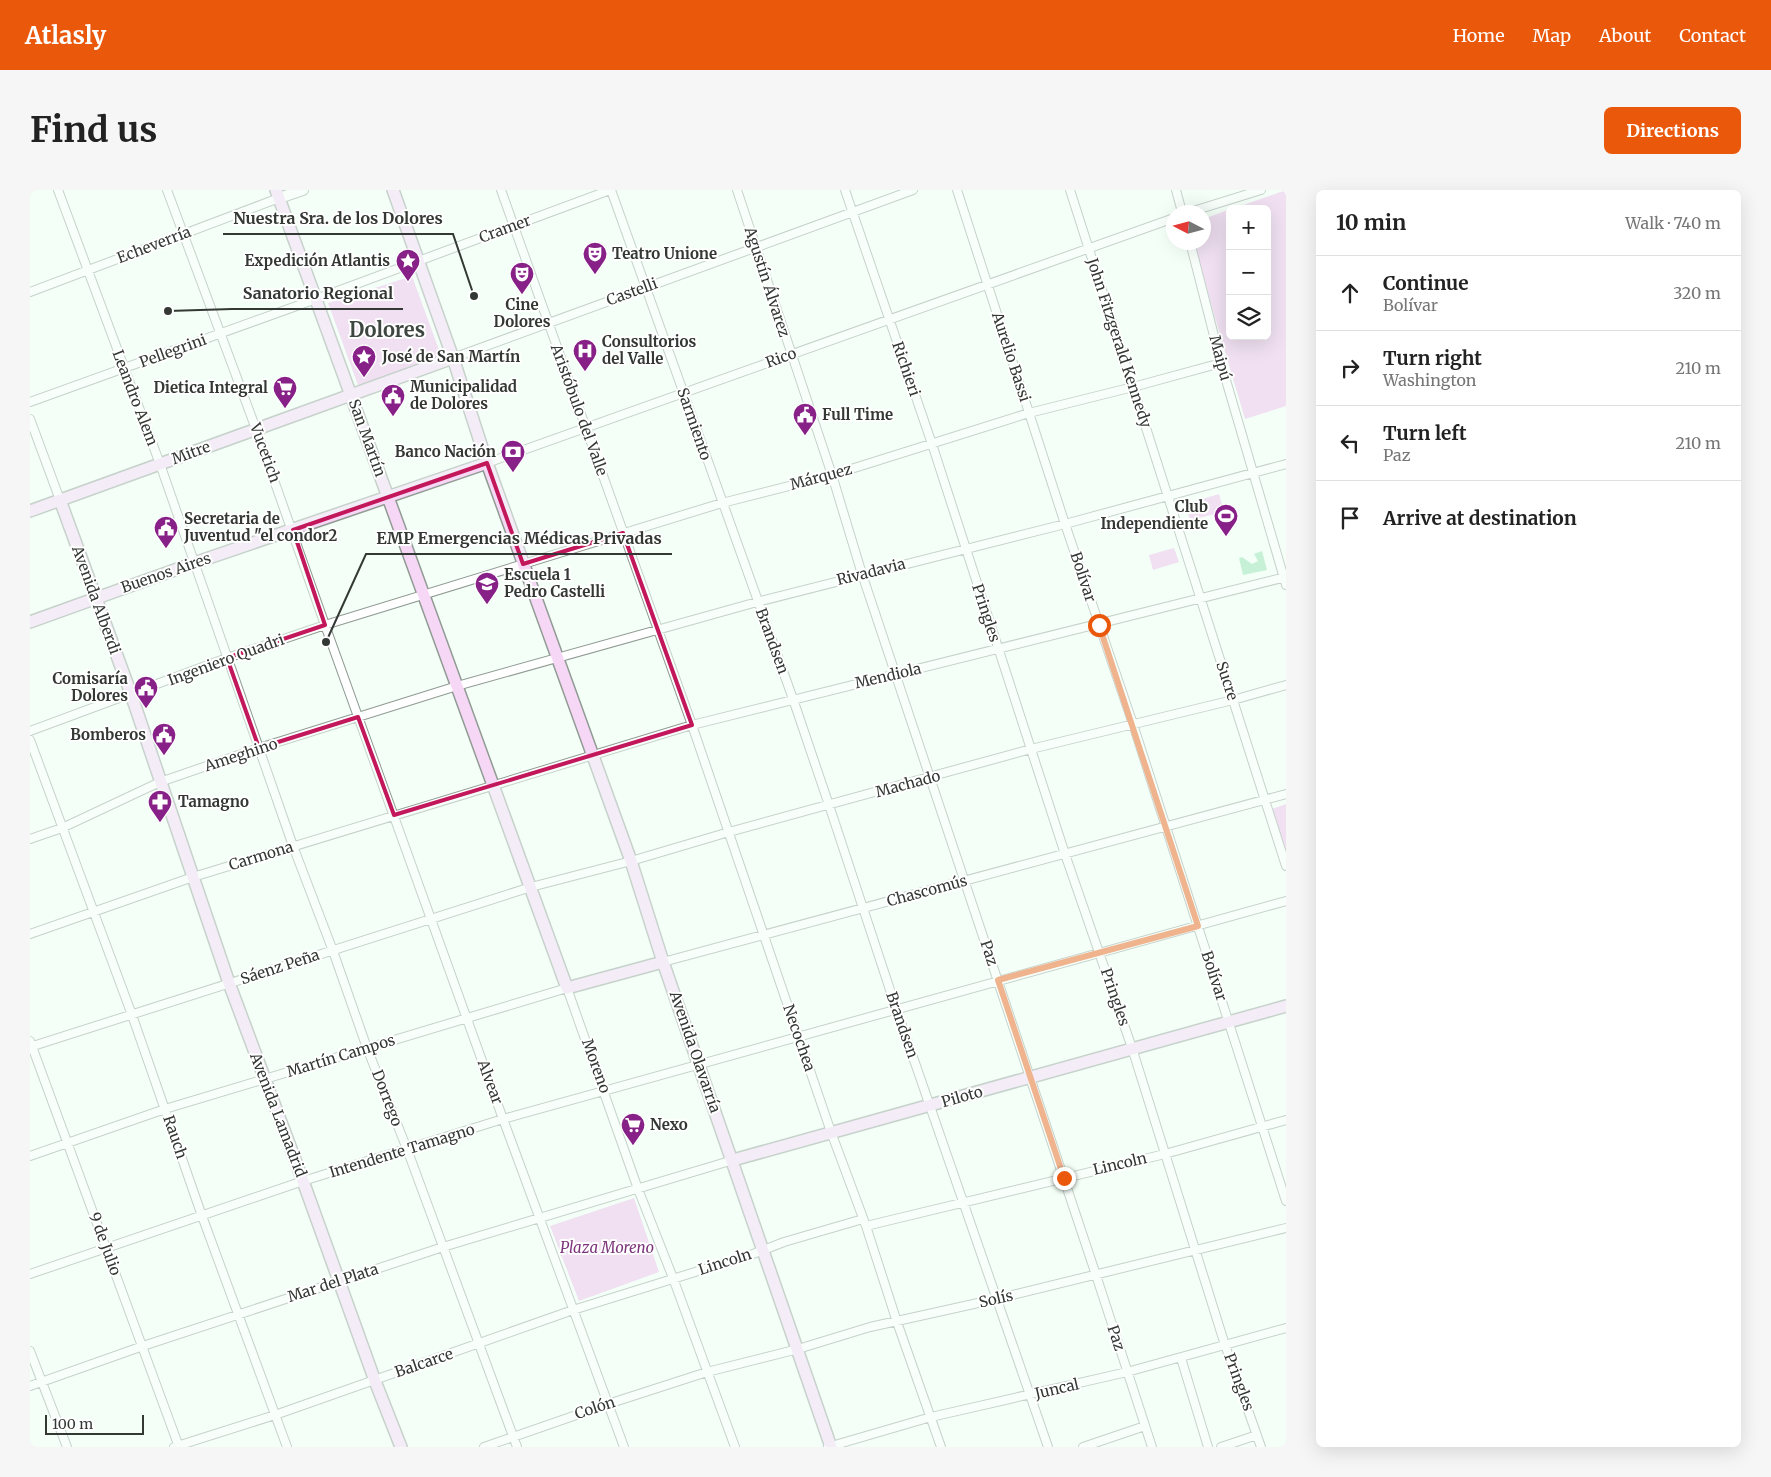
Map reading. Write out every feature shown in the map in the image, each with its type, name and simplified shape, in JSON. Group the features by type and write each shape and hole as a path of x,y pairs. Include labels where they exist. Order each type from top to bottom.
{"main road":[{"name":"Avenida Olavarría","path":"393,190 453,358 487,463 631,861 663,962 700,1064 830,1447"},
{"name":"San Martín","path":"278,194 457,686"},
{"name":"Castelli","path":"351,396 453,358"},
{"name":"Mitre","path":"30,511 351,396"},
{"name":"Rico","path":"388,496 487,463"},
{"name":"Buenos Aires","path":"30,622 388,496"},
{"name":"Avenida Alberdi","path":"60,500 131,694 160,782"},
{"name":"Moreno","path":"457,686 567,988"},
{"name":"Avenida Lamadrid","path":"160,782 229,983 303,1181 374,1380 401,1447"},
{"name":"Chascomús","path":"567,988 663,962"},
{"name":"Piloto","path":"733,1160 1286,1006"}],"street":[{"name":"Leandro Alem","path":"58,190 160,464 259,748"},
{"name":"Vucetich","path":"168,190 256,429 358,717"},
{"path":"278,194 303,190"},
{"name":"Aristóbulo del Valle","path":"501,190 657,630"},
{"name":"Cramer","path":"316,300 610,190"},
{"name":"Sarmiento","path":"610,190 757,602"},
{"name":"Agustín Álvarez","path":"737,190 832,475 862,574"},
{"name":"Richieri","path":"846,190 932,444 964,548"},
{"name":"Castelli","path":"453,358 913,190"},
{"name":"Aurelio Bassi","path":"957,190 1065,524"},
{"name":"John Fitzgerald Kennedy","path":"1070,190 1167,496"},
{"path":"1176,190 1180,205"},
{"path":"1211,205 1261,190"},
{"name":"Echeverría","path":"30,292 184,233 278,194"},
{"name":"Rico","path":"487,463 1166,221"},
{"name":"Maipú","path":"1192,250 1221,363 1285,580"},
{"name":"Pellegrini","path":"30,402 316,300"},
{"name":"Márquez","path":"423,595 722,503 832,475 1029,413 1221,363"},
{"name":"Avenida Alberdi","path":"30,418 60,500"},
{"name":"Rivadavia","path":"457,686 757,602 964,548 1065,524 1286,464"},
{"name":"Sucre","path":"1167,496 1286,866"},
{"name":"Bolívar","path":"1065,524 1133,724 1286,1201"},
{"name":"Pringles","path":"964,548 1032,749 1065,854 1132,1048 1225,1345 1261,1447"},
{"name":"Paz","path":"862,574 1152,1447"},
{"name":"Mendiola","path":"493,785 692,725 1099,625 1200,598 1285,580"},
{"name":"Ingeniero Quadri","path":"30,731 227,658 423,595"},
{"name":"Brandsen","path":"757,602 793,699 896,1008 1048,1447"},
{"name":"Necochea","path":"657,630 729,832 830,1132 865,1222 897,1322 941,1447"},
{"name":"Machado","path":"531,887 1032,749 1233,700 1286,685"},
{"name":"Ameghino","path":"30,839 62,828 160,782 259,748 457,686"},
{"name":"Alvear","path":"358,717 430,920 624,1447"},
{"name":"Rauch","path":"30,740 132,1015 202,1216 287,1447"},
{"name":"Dorrego","path":"259,748 367,1048 517,1447"},
{"name":"Carmona","path":"30,934 193,877 493,785"},
{"name":"Chascomús","path":"663,962 1286,794"},
{"name":"Sáenz Peña","path":"31,1045 132,1015 531,887"},
{"name":"Intendente Tamagno","path":"30,1274 303,1181 503,1119 896,1008 1286,901"},
{"name":"Martín Campos","path":"30,1156 165,1109 567,988"},
{"name":"Moreno","path":"567,988 638,1189 735,1447"},
{"name":"9 de Julio","path":"31,1045 143,1346 177,1447"},
{"name":"Lincoln","path":"673,1278 763,1249 865,1222 963,1204 1165,1154 1264,1128 1286,1120"},
{"name":"Piloto","path":"638,1189 733,1160"},
{"name":"Mar del Plata","path":"30,1386 143,1346 443,1247 638,1189"},
{"name":"Solís","path":"707,1372 798,1349 870,1327 996,1300 1194,1249 1286,1228"},
{"name":"Balcarce","path":"177,1447 275,1416 573,1310 673,1278"},
{"name":"Juncal","path":"830,1447 931,1417 1127,1372 1286,1328"},
{"path":"30,1351 67,1447"},
{"path":"1181,1358 1208,1447"},
{"name":"Colón","path":"484,1447 707,1372"},
{"path":"1083,1447 1145,1426"},
{"path":"1221,1447 1257,1436"}],"highlighted area":[{"path":"487,463 523,564 623,533 692,725 394,815 358,717 259,748 227,658 325,625 293,530"}],"green space":[{"path":"1286,190 1286,406 1245,419 1195,250 1211,250 1211,216 1226,211 1226,340 1271,340 1271,205 1243,205"},
{"path":"412,276 442,358 359,388 328,303"},
{"path":"1219,494 1224,512 1190,520 1185,504"},
{"path":"1174,548 1179,562 1153,570 1149,555"},
{"path":"1286,804 1286,865 1269,810"},
{"name":"Plaza Moreno","path":"634,1198 659,1272 579,1301 550,1226"}],"shaded area":[{"path":"1262,551 1267,570 1243,575 1239,558 1242,557 1252,564 1258,561 1254,554"}],"place":[{"name":"Teatro Unione","path":"595,275"},
{"name":"Expedición Atlantis","path":"408,282"},
{"name":"Cine Dolores","path":"522,295"},
{"name":"Nuestra Sra. de los Dolores","path":"474,296"},
{"name":"Sanatorio Regional","path":"168,311"},
{"name":"Consultorios del Valle","path":"585,372"},
{"name":"José de San Martín","path":"364,378"},
{"name":"Dietica Integral","path":"285,409"},
{"name":"Municipalidad de Dolores","path":"393,417"},
{"name":"Full Time","path":"805,436"},
{"name":"Banco Nación","path":"513,473"},
{"name":"Club Independiente","path":"1226,537"},
{"name":"Secretaria de Juventud \"el condor2","path":"166,549"},
{"name":"Escuela 1 Pedro Castelli","path":"487,605"},
{"name":"EMP Emergencias Médicas Privadas","path":"326,642"},
{"name":"Comisaría Dolores","path":"146,709"},
{"name":"Bomberos","path":"164,756"},
{"name":"Tamagno","path":"160,823"},
{"name":"Nexo","path":"633,1146"}],"district":[{"name":"Dolores","path":"387,330"}],"route":[{"path":"1064,1178 998,980 1198,926 1099,625"}]}
